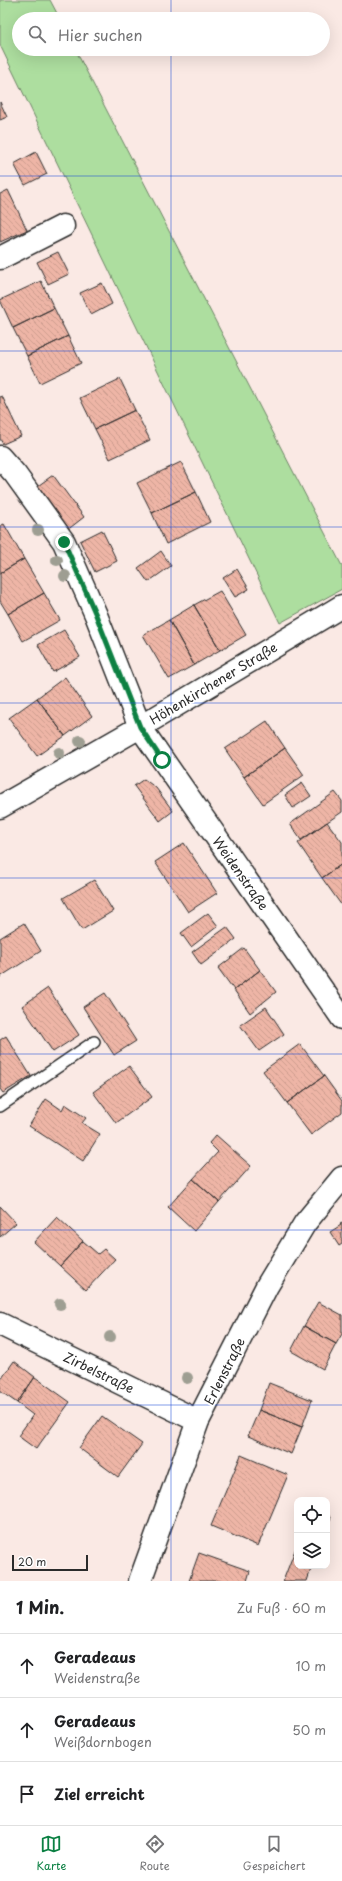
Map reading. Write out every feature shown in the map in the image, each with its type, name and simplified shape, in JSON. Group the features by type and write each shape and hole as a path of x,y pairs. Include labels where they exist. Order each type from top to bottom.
{"street":[{"path":"0,258 63,226"},
{"name":"Weidenstraße","path":"0,457 16,474 64,542 96,615 140,727 342,1018"},
{"name":"Höhenkirchener Straße","path":"0,807 140,727 342,606"},
{"name":"Erlenstraße","path":"140,1581 198,1421 267,1286 305,1223 342,1178"},
{"name":"Zirbelstraße","path":"0,1324 198,1421"}],"lane":[{"path":"0,1106 94,1042"}],"green space":[{"path":"0,0 50,0 56,12 12,12 12,56 79,56 342,566 342,589 280,623 0,45"}],"building":[{"path":"0,102 7,117 0,120"},
{"path":"36,152 47,174 25,185 14,164"},
{"path":"8,190 27,230 0,242 0,194"},
{"path":"58,252 69,274 48,284 37,262"},
{"path":"41,281 54,308 13,328 0,300"},
{"path":"102,283 112,304 91,315 80,293"},
{"path":"54,308 68,336 27,356 13,328"},
{"path":"68,336 81,363 40,383 27,356"},
{"path":"120,379 135,410 95,429 80,398"},
{"path":"2,396 21,436 3,444 0,439 0,397"},
{"path":"135,410 150,440 110,459 95,429"},
{"path":"181,462 196,492 152,513 137,483"},
{"path":"53,475 84,517 66,531 35,488"},
{"path":"196,492 210,522 166,544 152,513"},
{"path":"4,524 24,559 0,573 0,526"},
{"path":"102,530 117,561 95,572 80,541"},
{"path":"161,551 171,566 148,582 138,568"},
{"path":"24,559 44,593 8,614 0,601 0,573"},
{"path":"237,569 249,589 235,597 223,578"},
{"path":"220,591 246,635 220,650 194,605"},
{"path":"44,593 60,620 23,641 8,614"},
{"path":"194,605 220,650 194,665 169,620"},
{"path":"169,620 194,665 169,679 143,635"},
{"path":"64,630 80,657 53,672 38,645"},
{"path":"65,677 92,716 65,736 37,698"},
{"path":"37,698 65,736 37,756 9,718"},
{"path":"267,721 285,748 244,777 225,749"},
{"path":"285,748 304,775 263,804 244,777"},
{"path":"144,779 156,788 173,811 160,821 134,786"},
{"path":"302,783 311,796 293,808 285,795"},
{"path":"335,792 342,801 342,812 301,840 290,824"},
{"path":"327,822 342,842 342,864 322,878 298,843"},
{"path":"184,843 217,893 188,912 155,862"},
{"path":"342,864 342,906 322,878"},
{"path":"94,880 113,911 82,930 63,898"},
{"path":"208,913 218,926 191,947 181,933"},
{"path":"24,923 41,951 0,977 0,938"},
{"path":"227,927 236,939 201,965 192,952"},
{"path":"244,948 260,970 234,990 218,968"},
{"path":"260,970 276,992 250,1013 234,990"},
{"path":"48,988 79,1035 53,1052 22,1006"},
{"path":"105,993 136,1041 114,1055 83,1007"},
{"path":"266,1007 284,1034 259,1051 240,1025"},
{"path":"6,1036 31,1076 3,1093 0,1089 0,1040"},
{"path":"300,1044 324,1076 287,1103 263,1071"},
{"path":"129,1066 152,1097 116,1123 93,1092"},
{"path":"324,1076 342,1101 342,1112 311,1135 287,1103"},
{"path":"46,1099 62,1110 65,1104 86,1118 82,1123 100,1134 83,1161 29,1126"},
{"path":"216,1135 251,1166 219,1202 193,1179 218,1152 209,1143"},
{"path":"193,1179 219,1202 194,1231 168,1207"},
{"path":"0,1206 16,1223 0,1237"},
{"path":"57,1217 83,1241 60,1266 34,1242"},
{"path":"342,1223 342,1244 339,1246 330,1232"},
{"path":"83,1241 98,1254 104,1249 115,1259 86,1290 60,1266"},
{"path":"318,1302 342,1315 342,1334 336,1344 304,1326"},
{"path":"304,1326 336,1344 323,1369 291,1351"},
{"path":"14,1361 35,1377 17,1403 0,1391 0,1381"},
{"path":"35,1377 70,1402 36,1449 18,1436 33,1415 17,1403"},
{"path":"269,1383 312,1400 302,1427 259,1410"},
{"path":"259,1410 302,1427 291,1454 248,1436"},
{"path":"102,1416 142,1444 118,1477 79,1448"},
{"path":"241,1455 288,1475 258,1546 211,1526"},
{"path":"199,1553 250,1571 247,1581 189,1581"},
{"path":"294,1553 294,1569 311,1569 307,1581 283,1581"}],"route":[{"path":"64,542 96,615 140,727 162,760"}]}
